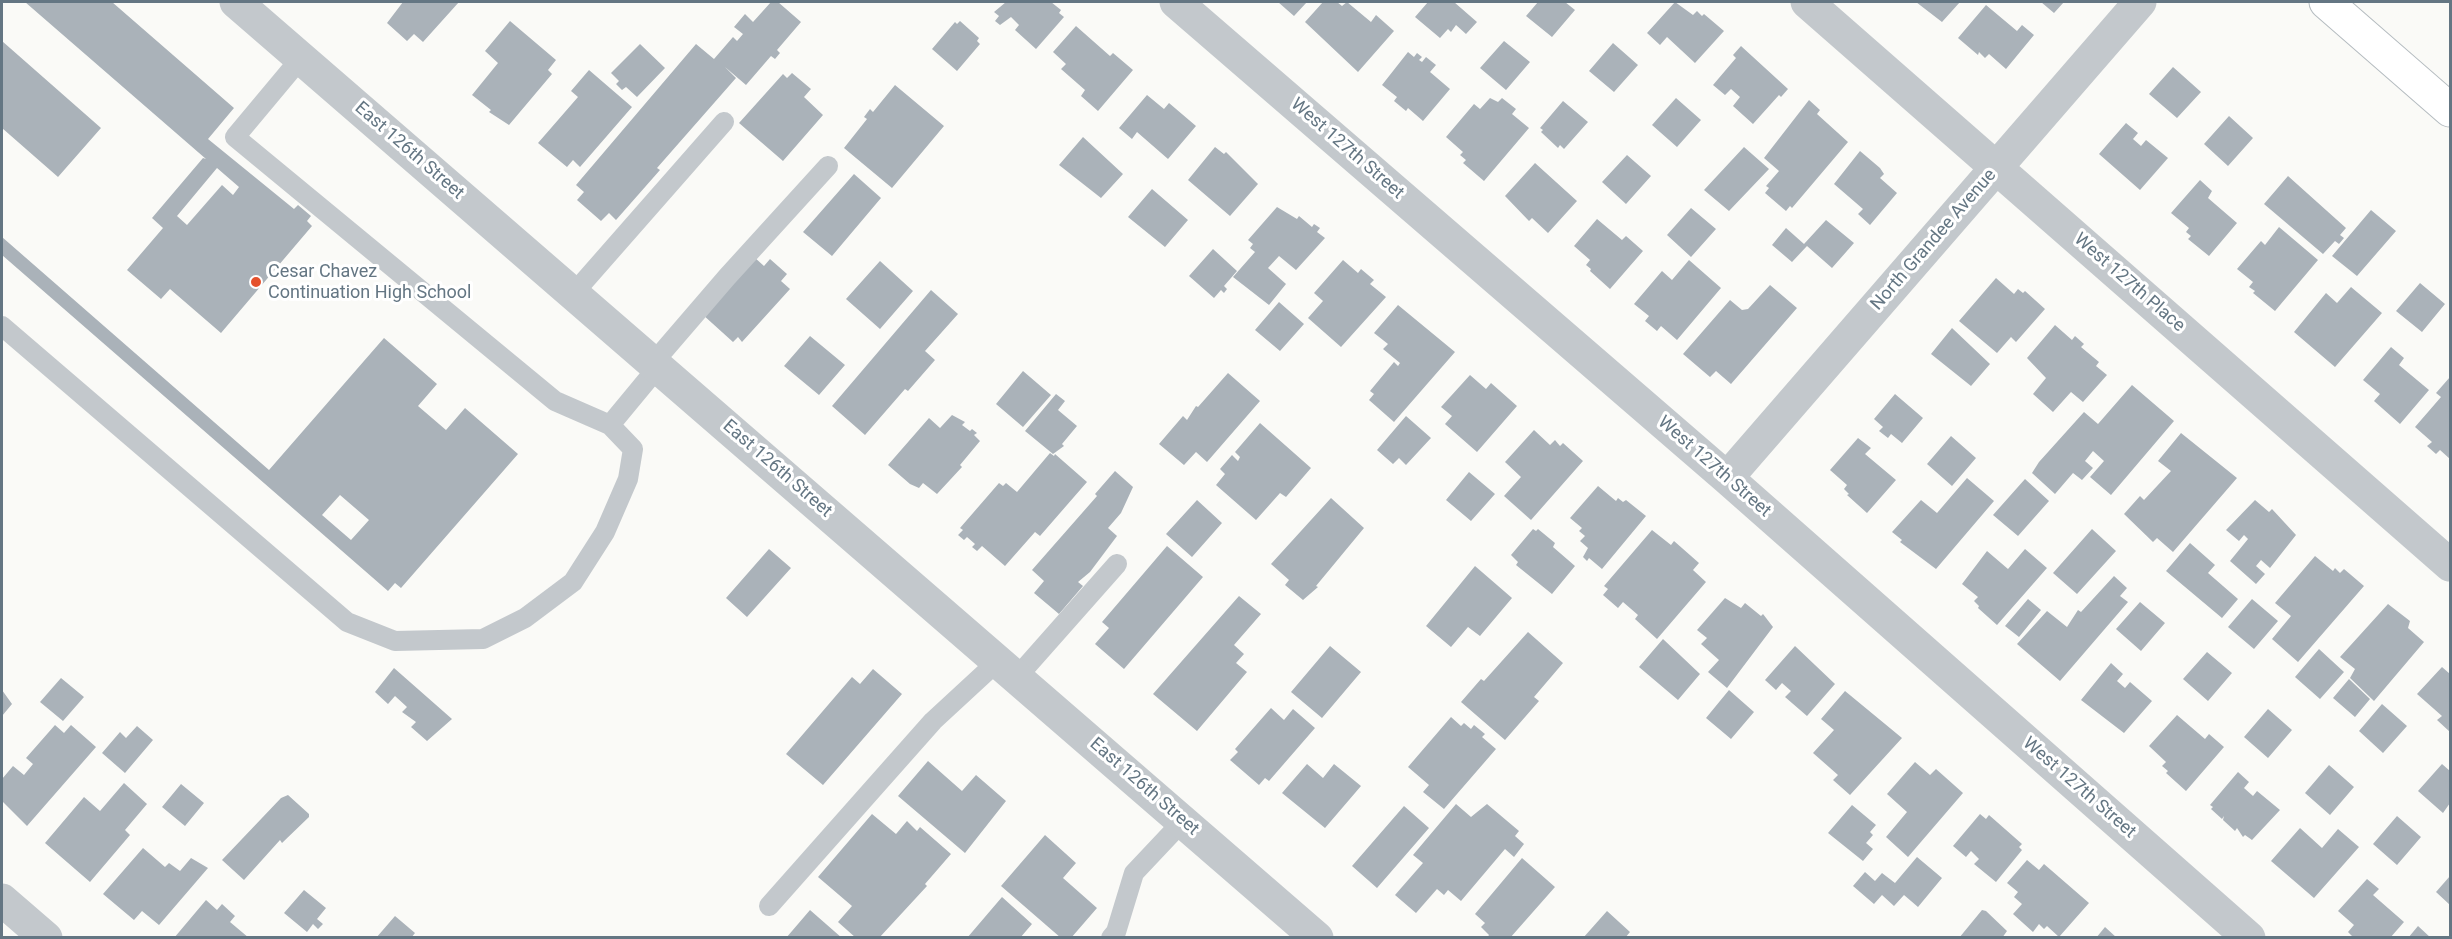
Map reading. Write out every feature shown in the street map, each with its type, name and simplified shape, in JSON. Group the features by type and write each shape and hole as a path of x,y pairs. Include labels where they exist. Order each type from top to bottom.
{"main road":[{"path":"2326,2 2451,110"}],"street":[{"name":"East 126th Street","path":"236,2 1317,938"},
{"name":"West 127th Street","path":"1176,2 1727,478 2249,938"},
{"name":"West 127th Place","path":"1807,2 2451,565"},
{"name":"North Grandee Avenue","path":"1727,478 2140,2"},
{"path":"2,900 46,938"}],"lane":[{"path":"2,326 347,622 395,641 483,639 525,618 573,582 605,532 628,479 633,449 610,425 555,401 236,137 301,57"},
{"path":"573,294 724,122"},
{"path":"610,425 727,277 828,166"},
{"path":"769,906 933,721 1007,669 1117,564"},
{"path":"1111,938 1116,932 1134,873 1183,821"}],"building":[{"path":"25,2 112,2 234,108 208,139 294,209 298,205 311,216 307,221 312,226 221,333 170,289 161,299 127,270 163,228 152,218 203,158 206,159","holes":["217,168 239,187 233,195 222,185 187,225 177,216"]},
{"path":"403,2 459,2 423,42 414,34 407,41 387,23"},
{"path":"771,2 778,2 801,22 777,50 780,53 775,59 771,56 746,85 725,67 736,78 657,168 660,170 616,220 609,213 601,221 577,200 584,192 576,185 696,44 714,59 733,37 737,41 743,34 734,27 745,14 753,22"},
{"path":"1006,2 1051,2 1061,10 1059,13 1064,17 1036,49 1015,30 1019,25 1011,17 1000,25 995,21 999,16 994,12"},
{"path":"1278,2 1307,2 1294,16"},
{"path":"1323,2 1337,2 1342,6 1347,2 1371,22 1376,15 1394,31 1358,72 1305,22"},
{"path":"1428,2 1454,2 1477,22 1466,34 1456,25 1451,32 1448,29 1440,38 1415,17"},
{"path":"1538,2 1565,2 1575,10 1552,37 1526,16"},
{"path":"1675,2 1693,15 1697,11 1702,16 1704,14 1724,31 1695,63 1667,37 1660,45 1647,33"},
{"path":"1916,2 1960,2 1942,22"},
{"path":"2041,2 2064,2 2054,13"},
{"path":"1986,5 2017,31 2022,25 2034,35 2006,69 1989,54 1985,58 1979,52 1978,55 1958,38"},
{"path":"510,21 556,60 548,70 552,74 509,125 489,112 491,110 472,95 498,63 485,51"},
{"path":"960,21 979,38 977,41 980,44 957,71 932,49 955,22 957,24"},
{"path":"1076,26 1110,56 1113,53 1133,70 1098,111 1081,96 1085,90 1061,69 1066,64 1053,52"},
{"path":"2,41 101,128 58,177 2,128"},
{"path":"1504,41 1530,62 1506,90 1480,68"},
{"path":"1613,43 1638,65 1614,92 1589,71"},
{"path":"640,44 665,68 637,97 626,87 622,90 616,84 619,81 611,73"},
{"path":"1741,46 1788,89 1781,97 1779,95 1753,124 1733,106 1740,97 1731,89 1725,95 1713,85 1736,58 1733,55"},
{"path":"1408,52 1414,57 1417,53 1422,57 1419,60 1422,62 1426,57 1436,65 1430,72 1450,89 1423,121 1408,108 1406,111 1394,101 1397,97 1382,85"},
{"path":"2173,67 2201,92 2177,118 2149,94"},
{"path":"589,70 632,107 580,167 573,160 567,167 538,143 578,97 571,91"},
{"path":"792,73 811,89 804,97 823,115 783,161 739,123 783,74 787,78"},
{"path":"895,85 944,126 892,188 844,148 867,119 864,117 870,109 873,112"},
{"path":"1147,95 1164,109 1169,103 1196,126 1168,159 1137,132 1132,139 1119,128"},
{"path":"1490,98 1498,102 1502,98 1516,109 1512,114 1529,128 1484,181 1463,163 1466,160 1460,155 1463,152 1446,137 1474,104 1480,109"},
{"path":"1676,98 1701,120 1677,147 1652,125"},
{"path":"1809,100 1820,110 1817,114 1848,142 1792,208 1790,206 1786,211 1765,193 1769,188 1766,186 1779,171 1764,158"},
{"path":"1563,101 1588,122 1564,149 1560,145 1558,148 1541,132 1543,130 1540,128"},
{"path":"2229,116 2253,138 2228,166 2204,144"},
{"path":"2126,123 2138,133 2133,139 2141,146 2146,140 2168,158 2140,190 2099,154"},
{"path":"1083,137 1123,174 1101,198 1059,165"},
{"path":"1215,147 1224,154 1226,152 1258,184 1230,216 1188,180"},
{"path":"1744,147 1769,169 1729,211 1704,190"},
{"path":"1860,151 1880,168 1884,174 1880,178 1897,193 1870,225 1858,214 1863,209 1834,184"},
{"path":"1627,155 1651,176 1626,204 1602,182"},
{"path":"1535,163 1577,201 1548,233 1532,218 1529,221 1505,196"},
{"path":"854,174 881,198 832,256 803,232"},
{"path":"2288,176 2346,228 2340,235 2344,238 2339,244 2335,241 2323,254 2264,204"},
{"path":"2200,180 2212,191 2208,198 2237,223 2209,256 2188,239 2191,236 2186,232 2189,228 2171,213"},
{"path":"1152,189 1188,220 1165,247 1128,217"},
{"path":"1277,207 1297,219 1299,216 1312,227 1314,224 1320,228 1317,232 1325,238 1296,270 1279,256 1268,268 1286,284 1269,305 1233,277 1255,252 1250,248 1253,244 1248,240"},
{"path":"1691,208 1716,229 1691,257 1667,235"},
{"path":"2371,210 2396,231 2357,276 2332,256"},
{"path":"1597,219 1622,240 1626,236 1643,251 1610,289 1590,271 1591,269 1586,265 1590,260 1574,246"},
{"path":"1826,220 1854,243 1832,268 1807,246 1792,262 1772,245 1786,228 1804,244"},
{"path":"2279,227 2318,260 2275,311 2253,293 2255,291 2249,287 2253,282 2237,269 2261,241 2265,245"},
{"path":"2,237 269,470 384,338 437,384 418,406 446,430 465,408 518,454 401,588 395,583 388,591 2,255","holes":["340,495 369,520 351,540 322,515"]},
{"path":"1213,249 1237,271 1224,286 1227,289 1224,293 1221,290 1214,298 1189,276"},
{"path":"754,257 764,266 770,259 787,274 781,281 790,289 742,342 738,337 733,342 702,314"},
{"path":"1343,260 1358,273 1361,269 1374,280 1370,284 1386,297 1341,347 1308,318 1323,301 1314,293"},
{"path":"1689,260 1721,288 1677,340 1661,326 1657,331 1645,321 1649,316 1634,304 1662,271 1672,280"},
{"path":"880,261 913,291 880,329 846,299"},
{"path":"1996,278 2014,294 2018,289 2023,293 2025,291 2045,309 2016,342 2011,337 1997,353 1959,321"},
{"path":"2420,283 2445,304 2422,332 2396,311"},
{"path":"1770,285 1797,308 1731,384 1716,371 1710,377 1683,354 1730,300 1742,310 1748,309"},
{"path":"2351,287 2382,313 2335,367 2294,332 2326,293 2337,303"},
{"path":"931,290 958,314 925,351 935,360 908,391 905,389 865,435 832,406"},
{"path":"1279,302 1304,324 1280,351 1255,330"},
{"path":"1398,305 1455,352 1394,422 1369,400 1374,394 1370,391 1394,362 1398,366 1400,363 1383,349 1388,344 1374,333"},
{"path":"2055,325 2072,340 2075,336 2084,344 2081,347 2099,362 2096,366 2107,375 2083,402 2071,392 2053,412 2033,394 2046,378 2027,358"},
{"path":"1952,328 1990,364 1971,386 1931,354"},
{"path":"810,336 845,365 819,395 784,366"},
{"path":"2391,347 2404,358 2399,365 2429,390 2400,424 2374,401 2380,394 2363,380"},
{"path":"1023,371 1051,395 1023,427 996,404"},
{"path":"1228,373 1260,401 1207,462 1196,452 1184,465 1159,444 1183,416 1187,420 1196,406 1198,407"},
{"path":"1470,375 1486,389 1491,383 1517,406 1477,452 1445,424 1452,416 1441,407"},
{"path":"2450,377 2450,459 2440,450 2436,454 2427,446 2432,442 2415,427 2441,397 2436,393"},
{"path":"2132,385 2174,421 2111,495 2090,477 2104,461 2093,451 2085,461 2093,468 2082,480 2073,473 2055,494 2032,473 2039,462 2084,412 2098,424"},
{"path":"1056,394 1065,401 1058,410 1077,426 1062,444 1064,446 1053,454 1025,431"},
{"path":"1895,394 1923,418 1902,443 1891,434 1888,438 1879,431 1883,427 1874,419"},
{"path":"952,415 965,422 962,425 970,431 972,429 977,433 974,435 980,441 960,465 962,467 937,494 923,483 919,488 910,484 888,465 929,418 940,428"},
{"path":"1406,416 1431,438 1406,465 1399,458 1393,464 1377,450"},
{"path":"1260,423 1311,468 1286,497 1280,493 1256,520 1216,485 1225,474 1220,469 1232,455 1238,461 1240,457 1235,452"},
{"path":"1534,430 1550,445 1555,440 1560,446 1563,443 1583,461 1531,520 1504,496 1521,477 1505,462"},
{"path":"2181,433 2237,478 2173,552 2157,538 2153,542 2124,514 2140,496 2144,500 2171,471 2158,461"},
{"path":"1951,436 1976,458 1952,486 1927,464"},
{"path":"1858,438 1871,448 1865,454 1896,480 1867,513 1847,495 1849,494 1844,489 1847,485 1830,470"},
{"path":"1050,453 1054,456 1055,454 1087,482 1040,536 1035,532 1005,566 982,546 977,551 972,547 975,544 967,537 964,540 958,535 963,530 960,528 999,483 1003,486 1006,483 1017,492"},
{"path":"1115,471 1133,487 1121,513 1108,528 1117,536 1090,572 1078,582 1083,586 1059,614 1034,593 1044,581 1032,570 1097,496 1095,494"},
{"path":"1469,472 1495,494 1471,521 1446,500"},
{"path":"1967,478 1994,501 1936,569 1900,542 1902,540 1892,532 1921,500 1937,513"},
{"path":"2025,479 2049,501 2018,536 1993,515"},
{"path":"1598,486 1616,501 1618,498 1623,502 1626,500 1646,516 1602,569 1589,558 1587,561 1583,557 1588,548 1580,541 1585,536 1579,531 1582,528 1570,518"},
{"path":"1331,498 1364,528 1316,586 1318,587 1303,600 1285,585 1289,580 1271,564"},
{"path":"1197,500 1222,523 1192,557 1166,534"},
{"path":"2255,500 2269,512 2272,509 2296,535 2270,568 2261,560 2256,566 2265,574 2256,584 2230,561 2248,539 2244,535 2239,541 2226,530"},
{"path":"1533,529 1536,531 1538,529 1555,543 1553,547 1575,566 1552,594 1516,565 1518,562 1511,555"},
{"path":"2092,529 2116,551 2077,594 2053,573"},
{"path":"1652,530 1671,545 1674,541 1699,563 1693,570 1706,582 1657,639 1635,619 1638,615 1623,602 1618,608 1603,595 1608,589 1604,586"},
{"path":"2190,543 2215,565 2208,573 2238,599 2222,618 2166,571"},
{"path":"1167,546 1203,577 1124,669 1095,644 1109,628 1102,622"},
{"path":"769,549 791,568 747,617 726,598"},
{"path":"2025,549 2047,568 1997,625 1978,608 1979,606 1974,601 1978,597 1962,584 1987,551 2008,569"},
{"path":"2315,556 2333,571 2335,568 2340,573 2344,569 2364,586 2298,662 2272,639 2291,616 2275,603"},
{"path":"1475,566 1512,598 1480,636 1468,627 1451,647 1426,626"},
{"path":"2114,576 2127,588 2120,596 2128,602 2060,681 2017,644 2047,611 2067,627 2078,610 2081,612"},
{"path":"1239,596 1261,614 1234,645 1244,654 1236,663 1247,672 1197,731 1153,694"},
{"path":"1725,598 1741,608 1745,603 1761,616 1763,614 1773,627 1727,688 1708,672 1719,660 1701,644 1707,638 1697,630"},
{"path":"2028,599 2041,610 2019,637 2005,626"},
{"path":"2252,599 2278,621 2254,649 2228,627"},
{"path":"2140,602 2165,623 2141,651 2116,629"},
{"path":"2388,604 2410,621 2408,628 2424,642 2374,701 2350,678 2355,669 2340,657"},
{"path":"1528,632 1563,663 1534,697 1539,701 1505,740 1461,702 1481,679 1484,681"},
{"path":"1663,639 1700,674 1678,700 1639,667"},
{"path":"1330,646 1361,672 1322,718 1291,692"},
{"path":"1795,646 1835,684 1807,716 1785,697 1791,691 1782,683 1776,690 1765,680"},
{"path":"2319,649 2344,672 2320,699 2295,677"},
{"path":"2207,652 2232,673 2208,701 2183,679"},
{"path":"2111,663 2123,674 2117,681 2125,688 2130,682 2152,701 2124,733 2081,700"},
{"path":"2442,667 2450,674 2450,732 2437,720 2442,716 2417,694"},
{"path":"394,668 452,719 427,741 411,727 416,722 402,712 407,707 395,696 388,704 375,692"},
{"path":"873,669 902,694 823,785 786,754 852,677 860,684"},
{"path":"61,678 84,697 63,721 40,702"},
{"path":"2349,679 2370,699 2355,717 2333,698"},
{"path":"2,690 12,704 2,716"},
{"path":"1729,690 1754,712 1731,739 1706,718"},
{"path":"1845,691 1902,738 1850,795 1833,780 1838,775 1813,753 1834,730 1821,719"},
{"path":"2382,704 2407,726 2383,753 2359,731"},
{"path":"1271,708 1284,720 1293,709 1315,728 1269,781 1265,778 1259,785 1230,760 1238,752 1235,749"},
{"path":"2268,709 2292,730 2268,758 2244,737"},
{"path":"2177,715 2205,739 2209,734 2224,747 2186,791 2166,773 2168,771 2162,766 2166,762 2149,746"},
{"path":"1451,717 1461,726 1464,723 1471,729 1474,725 1485,734 1482,737 1496,749 1444,809 1423,792 1429,785 1408,767"},
{"path":"55,725 64,733 71,725 96,747 27,826 2,801 2,779 13,766 24,775 33,764 26,758"},
{"path":"137,726 153,740 125,773 102,753 120,732 126,738"},
{"path":"928,761 962,791 976,775 1006,801 965,853 898,796"},
{"path":"1915,762 1930,775 1936,769 1963,793 1908,857 1886,837 1907,812 1887,794"},
{"path":"1307,764 1323,778 1334,764 1361,786 1325,828 1282,793"},
{"path":"2442,764 2450,771 2450,803 2443,813 2418,791"},
{"path":"2329,765 2354,787 2330,815 2305,793"},
{"path":"2238,772 2249,782 2244,788 2253,796 2257,791 2280,810 2252,840 2245,835 2243,837 2237,828 2235,831 2223,820 2224,816 2222,819 2211,809 2213,807 2210,805"},
{"path":"124,783 147,804 125,830 130,835 90,882 45,843 84,797 100,811"},
{"path":"181,784 204,803 185,826 162,807"},
{"path":"288,795 309,814 309,817 282,843 280,840 244,880 222,860 281,798"},
{"path":"1456,804 1471,817 1487,804 1519,831 1515,836 1524,844 1514,857 1505,849 1461,901 1448,890 1444,895 1437,889 1416,913 1395,895 1423,863 1413,855"},
{"path":"1852,805 1876,825 1870,832 1873,835 1866,843 1873,849 1863,861 1828,833"},
{"path":"1404,806 1429,828 1377,888 1352,866"},
{"path":"872,814 896,834 907,821 917,831 920,827 951,854 925,884 927,886 879,938 856,938 838,922 852,906 818,877"},
{"path":"1980,814 1986,819 1989,815 2022,844 2019,847 2022,850 1996,882 1974,864 1979,859 1971,851 1966,857 1953,846"},
{"path":"2397,816 2421,837 2397,865 2373,844"},
{"path":"2300,828 2322,848 2338,829 2359,847 2314,898 2271,861"},
{"path":"1045,835 1076,863 1063,878 1097,908 1071,938 1061,938 1001,886"},
{"path":"143,848 165,867 169,863 180,871 191,858 208,868 159,925 142,911 134,920 103,894"},
{"path":"1917,857 1942,878 1918,907 1904,895 1894,906 1882,895 1874,904 1853,886 1865,872 1875,881 1882,873 1895,883"},
{"path":"1522,858 1555,887 1510,938 1487,938 1489,935 1481,927 1485,923 1475,914"},
{"path":"2027,860 2039,870 2044,864 2089,903 2059,937 2047,926 2044,929 2039,924 2033,932 2013,914 2022,904 2014,897 2018,892 2007,883"},
{"path":"2450,876 2450,905 2436,892"},
{"path":"2367,879 2379,889 2373,895 2404,922 2390,938 2354,938 2348,932 2354,925 2338,911"},
{"path":"304,890 326,908 317,919 323,924 318,929 313,924 307,932 284,913"},
{"path":"1002,897 1032,924 1020,938 967,938"},
{"path":"206,900 217,910 222,904 235,916 230,922 249,938 174,938"},
{"path":"810,910 842,938 786,938"},
{"path":"1982,910 1986,911 2007,931 2002,938 1959,938"},
{"path":"1607,911 1630,932 1625,938 1583,938"},
{"path":"395,916 415,933 411,938 376,938"},
{"path":"2418,926 2431,938 2408,938"},
{"path":"2105,927 2117,938 2096,938"}],"place":[{"name":"Cesar Chavez Continuation High School","path":"256,282"}]}
